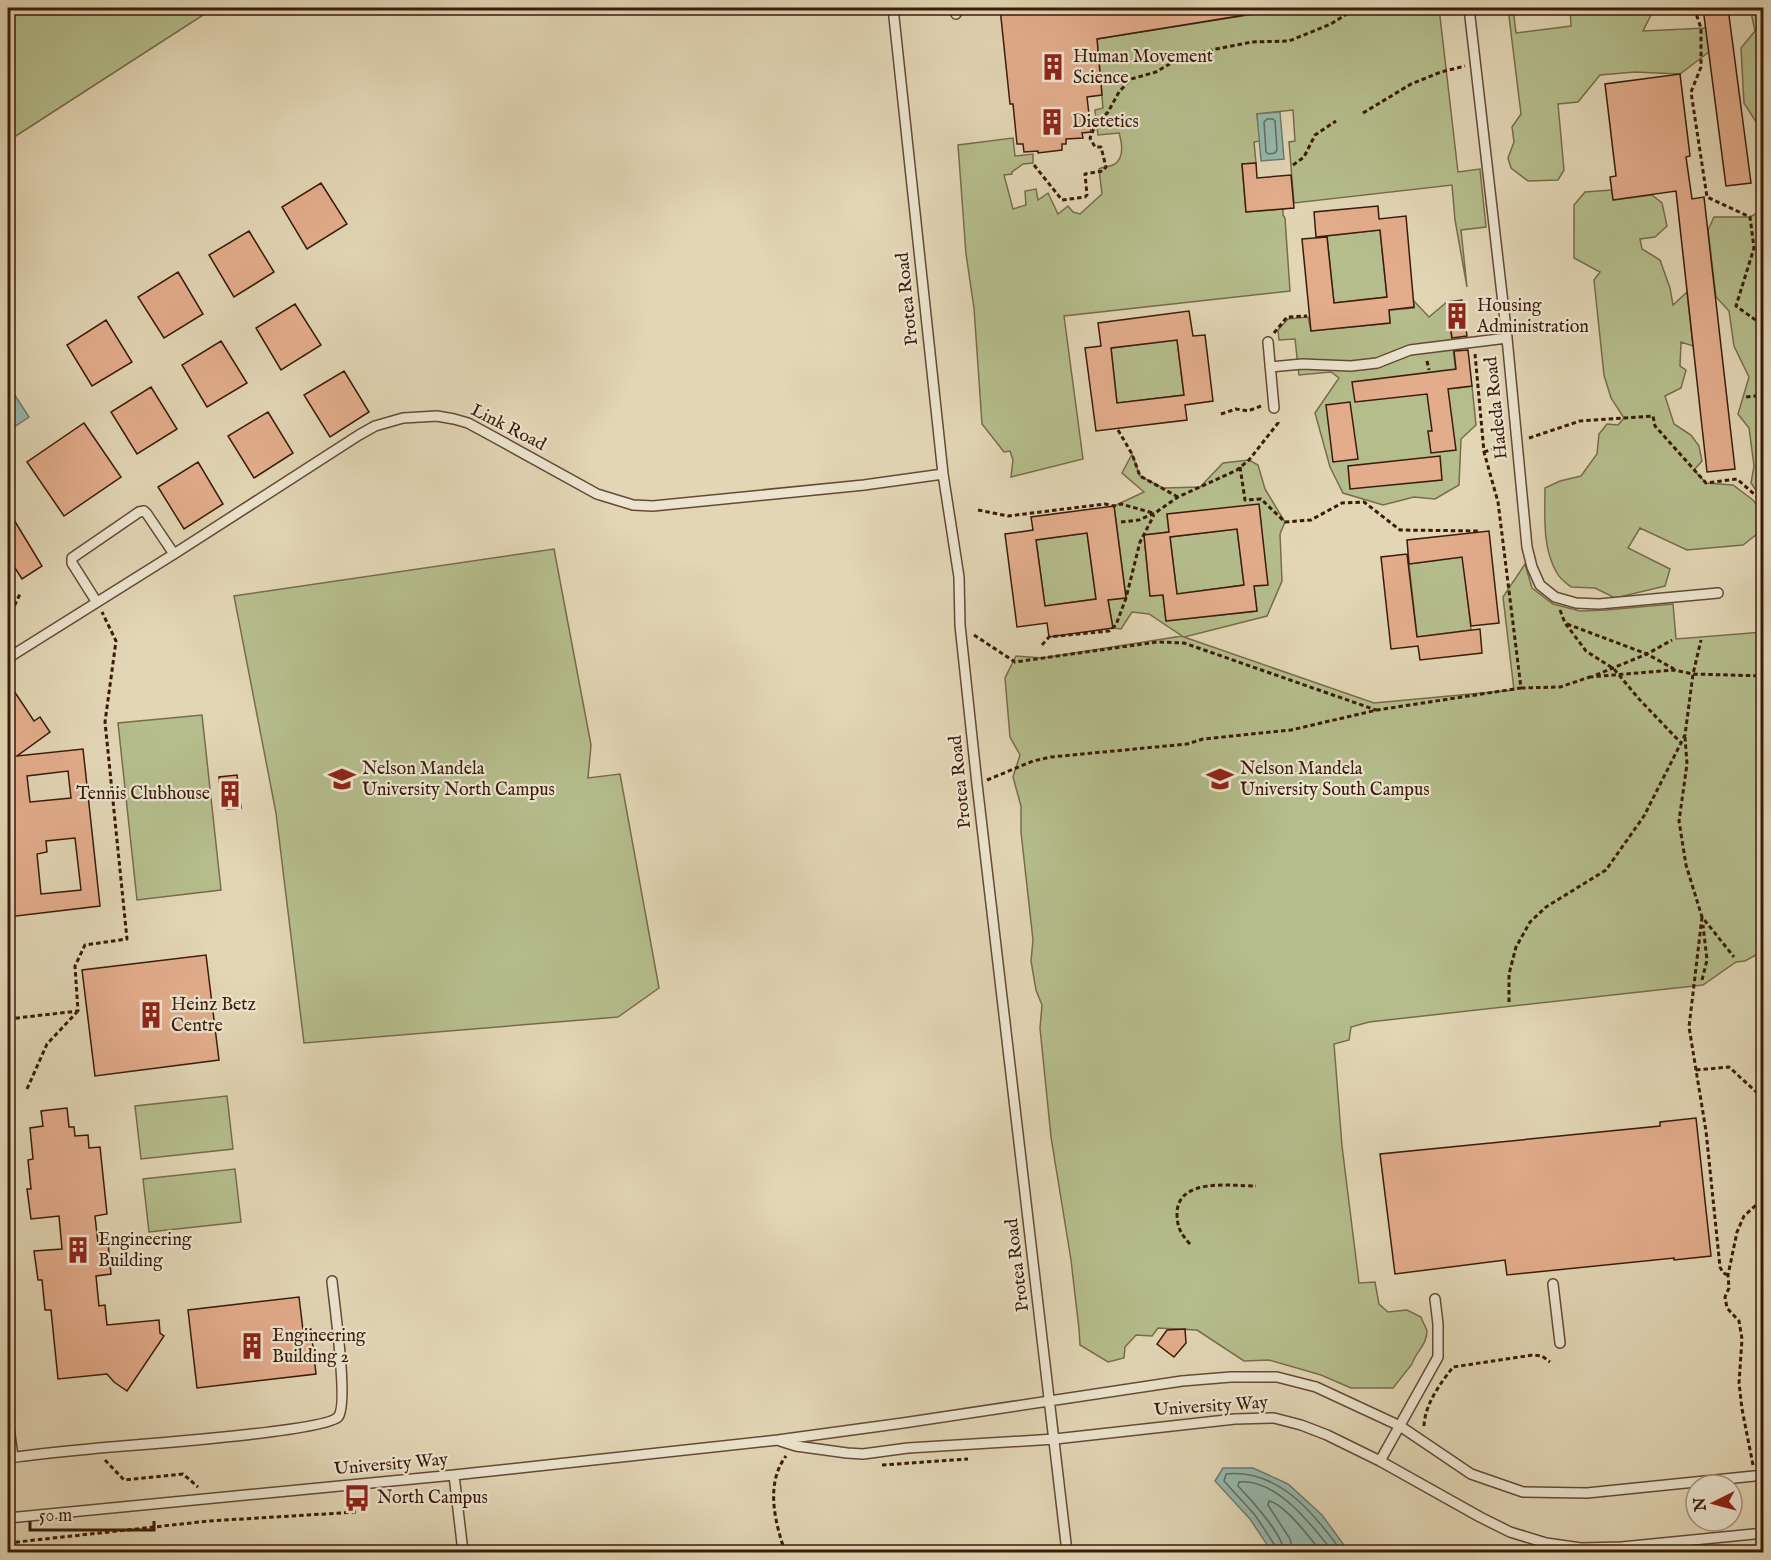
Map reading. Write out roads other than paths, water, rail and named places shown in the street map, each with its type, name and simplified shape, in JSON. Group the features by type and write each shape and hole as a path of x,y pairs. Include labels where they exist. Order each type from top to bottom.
{"lane":[{"name":"Protea Road","path":"893,8 944,474 959,577 960,625 977,784 1067,1552"},
{"name":"Hadeda Road","path":"1469,8 1507,338 1527,547 1532,567 1540,585 1555,597 1576,603 1599,604 1718,593"},
{"path":"1270,367 1302,364 1350,366 1377,363 1410,350 1507,338"},
{"path":"1268,342 1274,404"},
{"name":"Link Road","path":"8,658 359,435 375,426 404,418 437,416 468,423 597,495 633,505 670,506 944,474"},
{"path":"96,601 72,563 72,558 139,512 144,511 147,514 174,554"},
{"path":"8,1420 10,1458 240,1436 318,1425 333,1420 340,1416 342,1404 332,1281"},
{"path":"1553,1284 1560,1343"},
{"path":"1380,1461 1438,1357 1435,1299"},
{"name":"University Way","path":"8,1518 454,1475 778,1440 1182,1381 1231,1377 1277,1377 1316,1387 1400,1426 1471,1474 1523,1492 1587,1493 1759,1476"},
{"name":"University Way","path":"778,1440 796,1446 863,1454 908,1448 1055,1439 1235,1419 1274,1418 1327,1434 1480,1517 1510,1532 1546,1544 1581,1548 1622,1547 1764,1533"},
{"path":"454,1475 463,1552"}],"water":[{"path":"1280,112 1284,159 1261,161 1257,114"},
{"path":"14,394 29,417 8,431 8,398"},
{"path":"1223,1468 1253,1468 1288,1484 1322,1515 1349,1552 1272,1552 1250,1519 1215,1481"}],"place":[{"name":"Human Movement Science","path":"1053,67"},
{"name":"Dietetics","path":"1052,122"},
{"name":"Housing Administration","path":"1457,316"},
{"name":"Nelson Mandela University North Campus","path":"342,779"},
{"name":"Nelson Mandela University South Campus","path":"1220,779"},
{"name":"Tennis Clubhouse","path":"230,794"},
{"name":"Heinz Betz Centre","path":"151,1015"},
{"name":"Engineering Building","path":"78,1250"},
{"name":"Engineering Building 2","path":"252,1346"},
{"name":"North Campus","path":"357,1498"}]}
